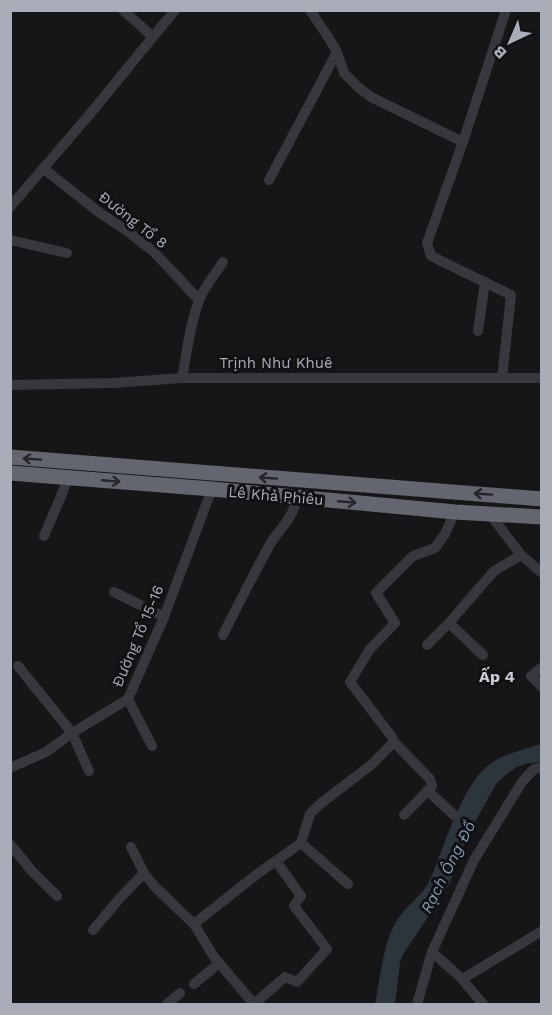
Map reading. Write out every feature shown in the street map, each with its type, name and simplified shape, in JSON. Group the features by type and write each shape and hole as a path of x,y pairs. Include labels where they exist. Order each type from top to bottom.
{"highway":[{"name":"Lê Khả Phiêu","path":"10,457 542,499"},
{"name":"Lê Khả Phiêu","path":"10,473 455,512 542,517"}],"street":[{"path":"123,10 153,37"},
{"path":"11,205 175,10"},
{"path":"310,10 337,52 344,73 358,87 371,97 463,142"},
{"path":"502,378 511,295 431,256 427,243 506,10"},
{"path":"269,180 337,52"},
{"name":"Đường Tổ 8","path":"44,168 99,213 154,252 200,300"},
{"path":"10,240 67,253"},
{"path":"182,378 200,300 209,281 223,262"},
{"path":"478,331 485,282"},
{"name":"Trịnh Như Khuê","path":"10,385 113,383 182,378 542,378"},
{"path":"44,536 69,477"},
{"name":"Đường Tổ 15-16","path":"10,768 46,752 72,733 128,699 164,618 212,489"},
{"path":"223,635 270,544 289,521 297,498"},
{"path":"404,815 432,786 430,779 393,742 392,737 350,682 370,649 395,623 376,593 413,556 435,548 445,534 455,512"},
{"path":"489,513 521,555 542,573"},
{"path":"428,645 494,572 521,555"},
{"path":"114,592 164,618"},
{"path":"449,623 483,655"},
{"path":"18,666 72,733 89,771"},
{"path":"542,666 531,676 542,687"},
{"path":"128,699 152,746"},
{"path":"194,924 301,843 310,814 371,765 393,742"},
{"path":"417,1005 432,952 474,860 522,782 534,769 542,767"},
{"path":"428,791 454,815"},
{"path":"301,843 348,884"},
{"path":"10,844 31,870 57,896"},
{"path":"131,846 144,873 156,888 194,924 219,963 254,1005 285,977 297,982 327,949 294,906 302,896 276,861"},
{"path":"93,930 144,873"},
{"path":"461,978 542,931"},
{"path":"432,952 461,978 483,1005"},
{"path":"194,984 219,963"},
{"path":"167,1005 180,993"}],"water":[{"name":"Rạch Ông Đồ","path":"541,744 541,762 517,767 496,784 466,838 449,885 402,956 395,1004 375,1004 388,939 401,914 428,884 454,818 471,785 481,772 498,759"}],"district":[{"name":"Ấp 4","path":"497,676"}]}
